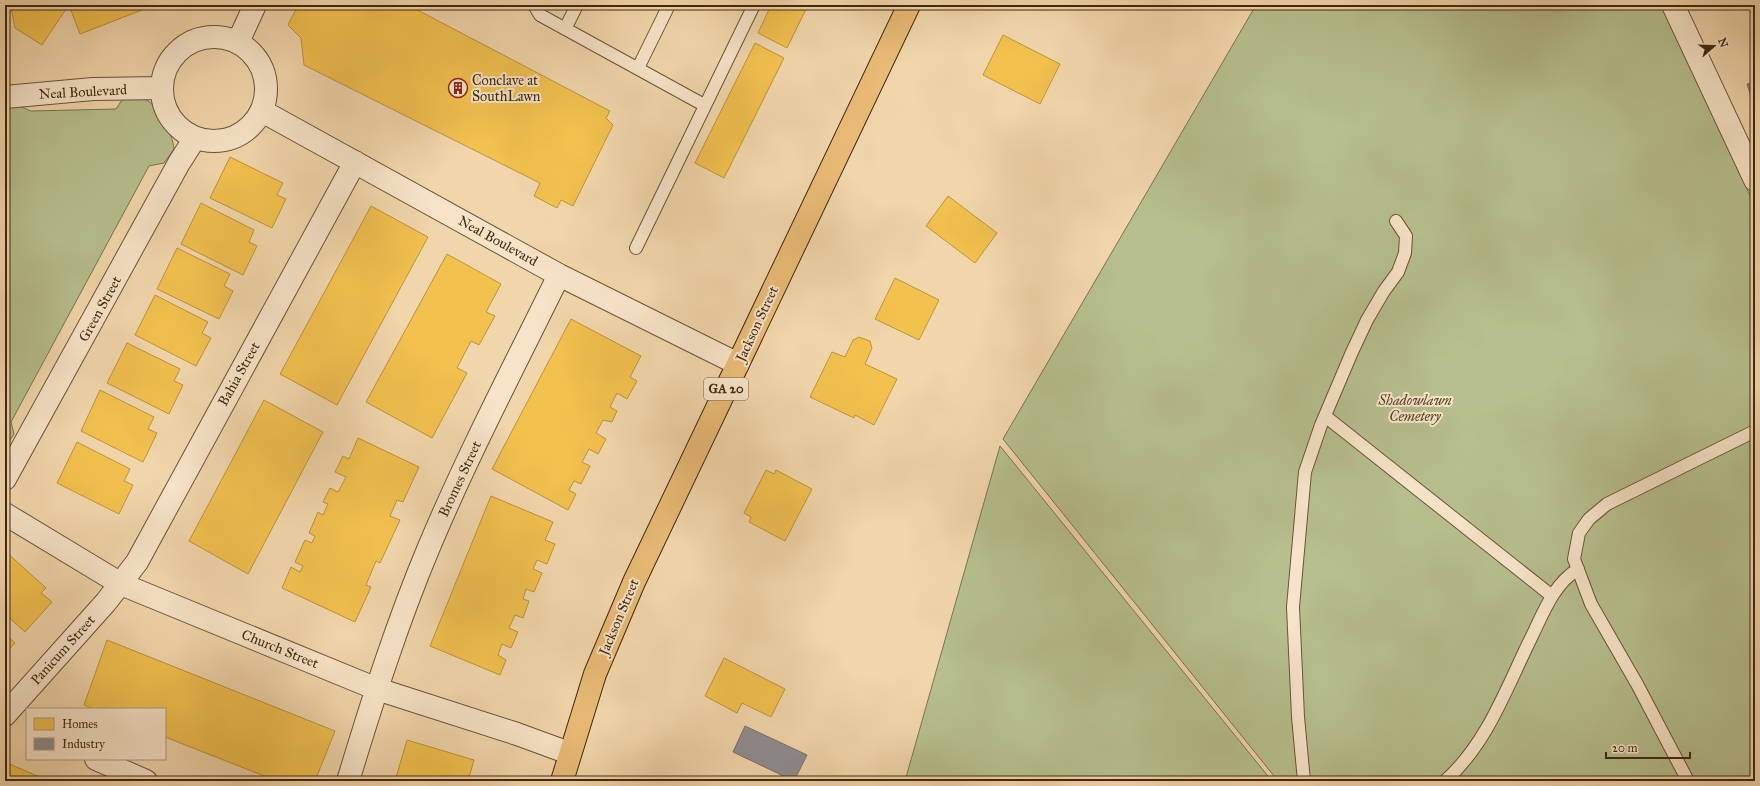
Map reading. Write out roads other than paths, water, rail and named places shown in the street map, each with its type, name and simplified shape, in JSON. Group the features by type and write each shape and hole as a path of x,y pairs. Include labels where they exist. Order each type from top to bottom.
{"highway":[{"name":"Jackson Street","path":"562,781 595,674 634,582 909,5"}],"street":[{"path":"238,42 255,5"},
{"path":"1673,5 1755,180"},
{"path":"221,36 238,42 251,51 261,64 266,79 266,95 262,111 253,124 241,135 226,140 210,142 195,138 181,130 170,119 164,104 161,88 164,71 173,55 187,44 203,37 221,36"},
{"name":"Neal Boulevard","path":"5,97 93,89 161,88"},
{"name":"Neal Boulevard","path":"262,111 559,275 738,364"},
{"name":"Green Street","path":"5,479 179,163 195,138"},
{"name":"Bahia Street","path":"121,584 137,562 354,162"},
{"name":"Bromes Street","path":"348,781 377,689 429,547 471,454 559,275"},
{"name":"Church Street","path":"5,514 121,584 377,689 517,734 570,754"},
{"name":"Panicum Street","path":"16,709 121,584"},
{"path":"98,760 146,781"}],"lane":[{"path":"534,5 540,15 704,105"},
{"path":"565,29 577,5"},
{"path":"638,68 669,5"},
{"path":"636,248 704,105 754,5"},
{"path":"1304,781 1298,717 1293,607 1305,472 1325,416 1367,320 1400,266 1405,253 1406,236 1396,220"},
{"path":"1325,416 1552,596"},
{"path":"1688,781 1637,684 1591,604 1574,559 1579,533 1589,519 1607,504 1755,431"},
{"path":"1445,781 1474,749 1495,714 1552,596 1570,574 1578,569"}],"place":[{"name":"Conclave at SouthLawn","path":"458,88"}],"park label":[{"name":"Shadowlawn Cemetery","path":"1415,408"}]}
